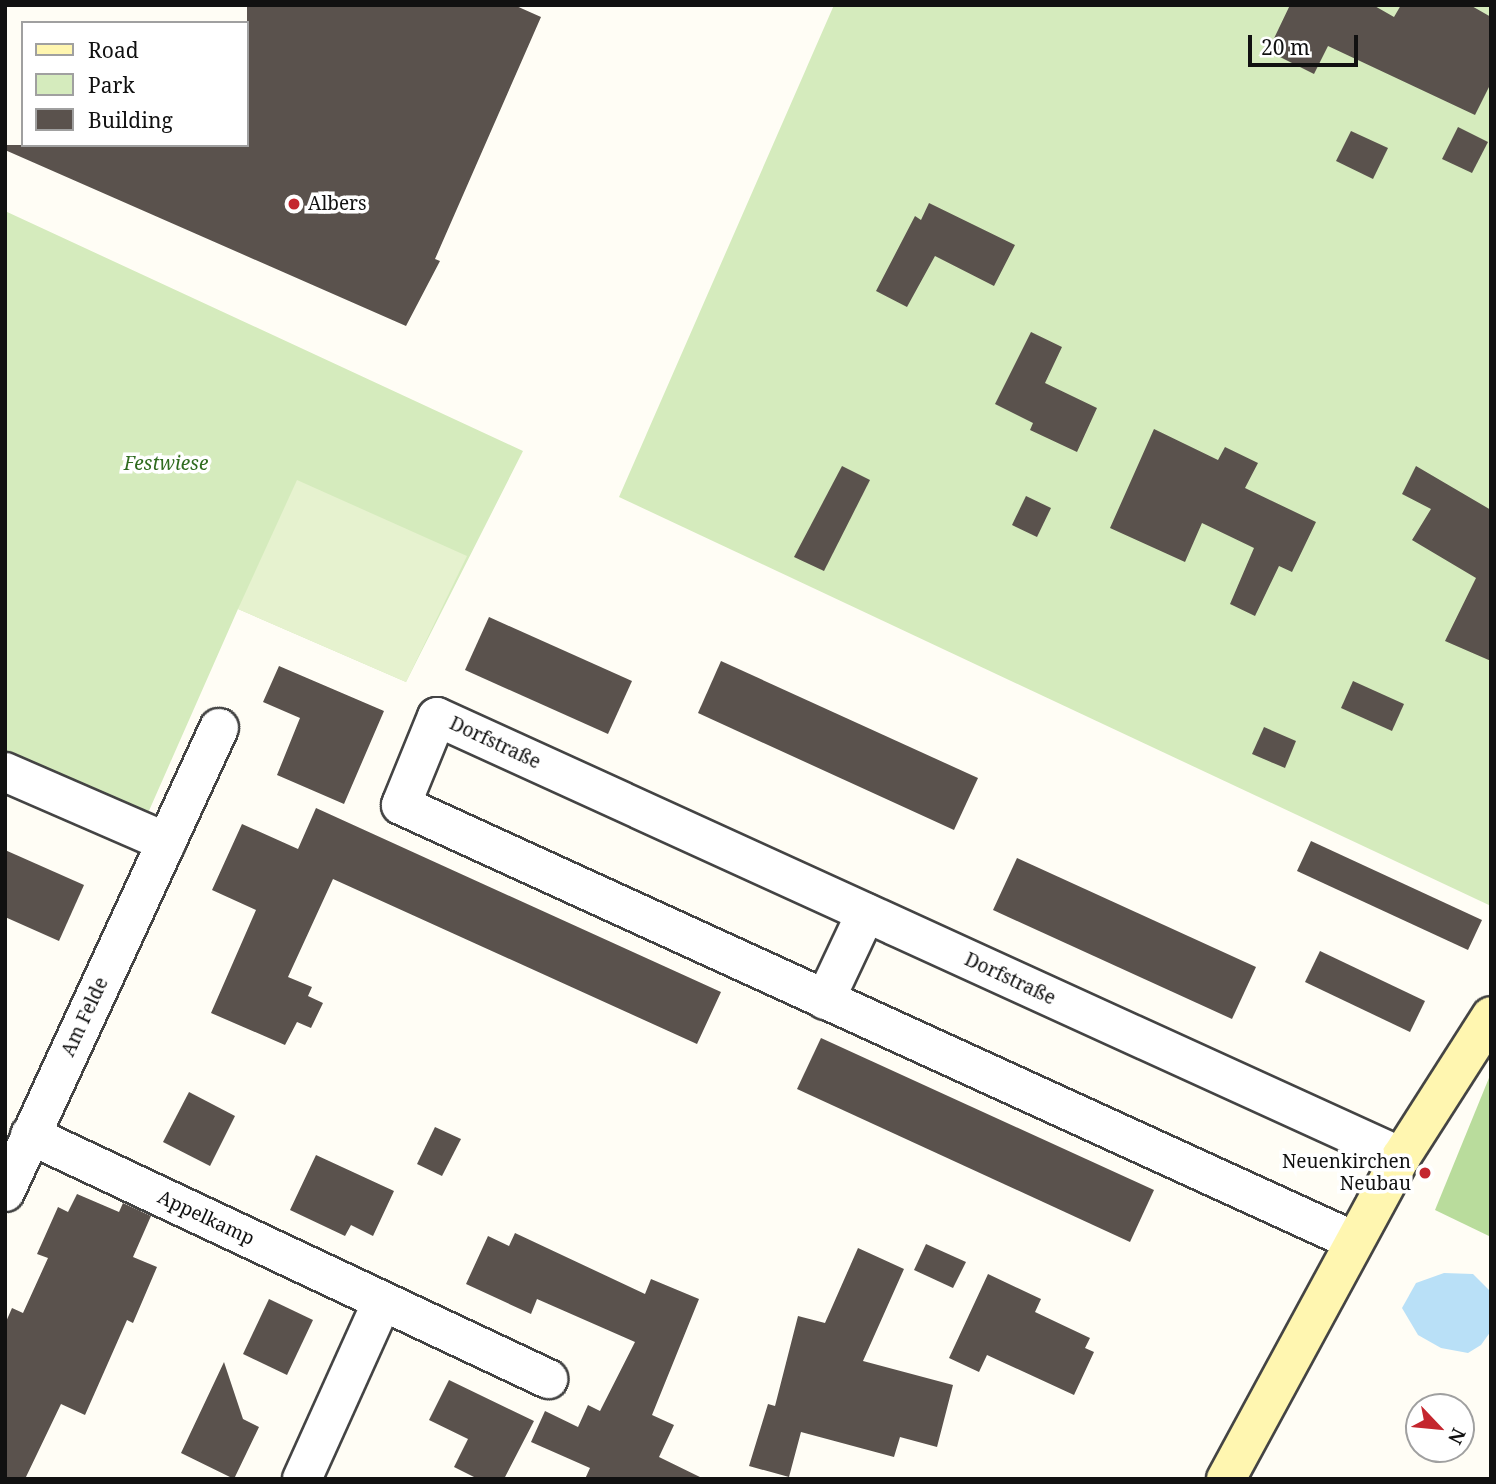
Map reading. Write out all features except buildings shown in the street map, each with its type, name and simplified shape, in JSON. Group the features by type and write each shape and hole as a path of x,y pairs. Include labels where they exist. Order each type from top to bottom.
{"street":[{"name":"Dorfstraße","path":"1353,1241 401,805 437,717 1401,1157"},
{"name":"Am Felde","path":"5,1192 219,728"},
{"path":"5,772 166,842"},
{"path":"825,1000 866,913"},
{"path":"1226,1479 1401,1157 1491,1016"},
{"name":"Appelkamp","path":"30,1135 548,1379"},
{"path":"302,1479 382,1302"}],"green space":[{"path":"834,5 1491,5 1491,906 619,497"},
{"name":"Festwiese","path":"5,211 523,451 406,682 238,609 148,813 5,751"},
{"path":"297,480 467,556 406,682 238,609"},
{"path":"1491,1073 1491,1237 1435,1210"}],"water":[{"path":"1444,1273 1473,1274 1491,1292 1491,1331 1481,1345 1468,1353 1441,1348 1418,1335 1402,1308 1416,1283"}],"place":[{"name":"Albers","path":"294,204"},
{"name":"Neuenkirchen Neubau","path":"1425,1173"}]}
